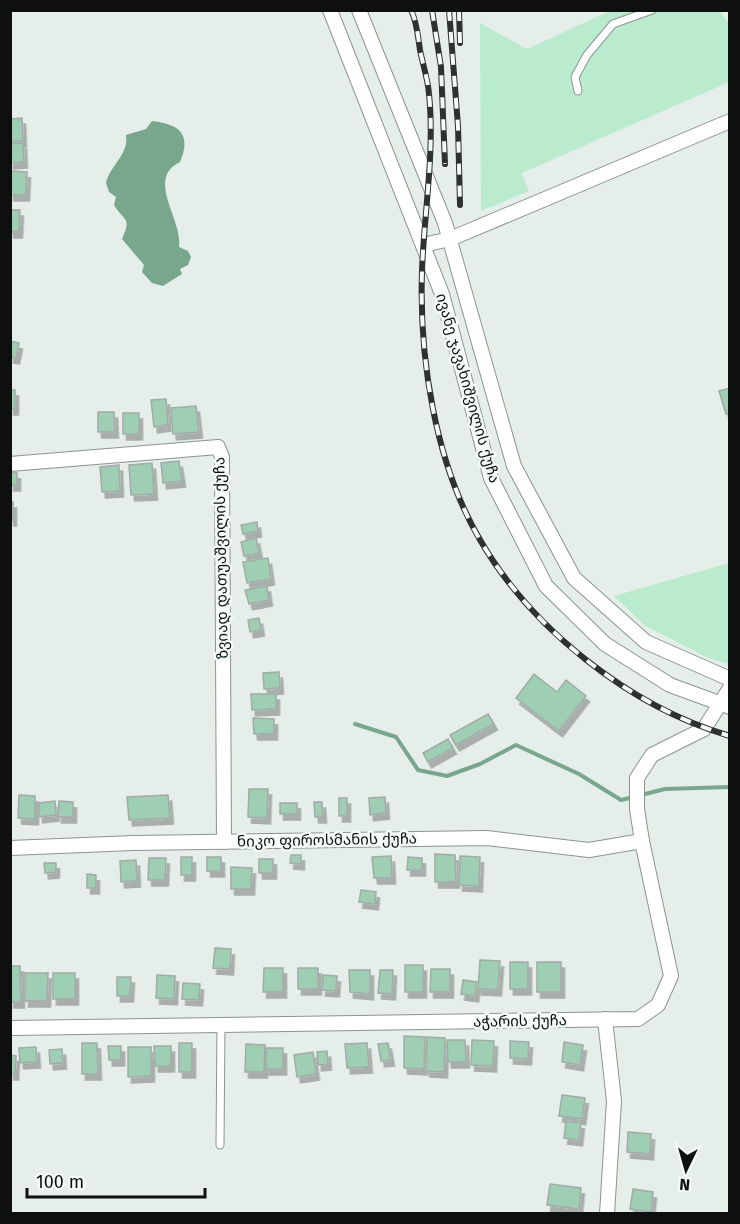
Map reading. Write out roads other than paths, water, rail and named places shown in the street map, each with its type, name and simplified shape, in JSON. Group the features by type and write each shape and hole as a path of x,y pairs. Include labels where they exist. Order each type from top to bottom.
{"street":[{"name":"ივანე ჯავახიშვილის ქუჩა","path":"330,10 447,310 491,478 546,586 605,644 670,685 724,706"},
{"path":"359,10 428,177 450,239 514,466 574,578 646,642 729,679"},
{"path":"423,245 450,239 729,121"},
{"name":"ზვიად დათუაშვილის ქუჩა","path":"10,464 218,447 222,457 224,842"},
{"name":"აჭარის ქუჩა","path":"10,1028 638,1019 658,1005 671,975 642,841 637,809 637,778 652,755 704,729 724,706 729,688"},
{"name":"ნიკო ფიროსმანის ქუჩა","path":"10,848 487,838 589,850 642,841"},
{"path":"605,1019 614,1101 606,1214"}],"lane":[{"path":"578,91 575,76 587,54 613,24 652,10"},
{"path":"220,1144 221,1025"}],"waterway":[{"path":"355,724 396,737 418,770 447,776 480,764 516,745 579,774 621,800 634,797"},
{"path":"641,795 665,789 730,787"}],"railway":[{"path":"411,10 428,83 431,116 422,271 423,339 433,409 441,443 464,508 479,538 500,571 554,633 620,684 693,723 730,736"},
{"path":"432,10 441,67 445,164"},
{"path":"449,10 458,126 460,205"},
{"path":"459,10 460,43"}]}
